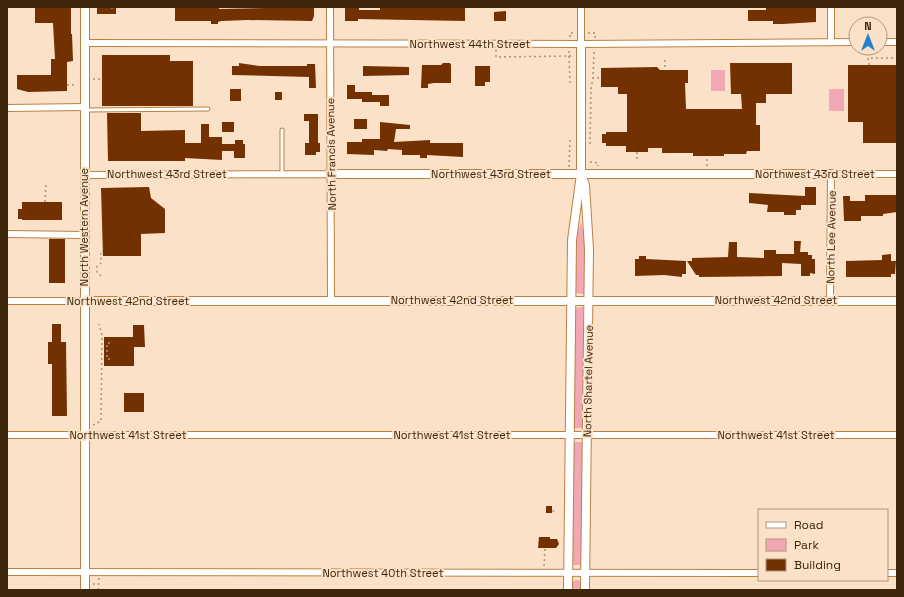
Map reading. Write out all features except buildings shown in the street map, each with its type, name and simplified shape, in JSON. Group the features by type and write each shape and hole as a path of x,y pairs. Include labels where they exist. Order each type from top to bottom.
{"street":[{"name":"North Western Avenue","path":"85,7 85,590"},
{"name":"North Francis Avenue","path":"330,7 331,301"},
{"name":"North Shartel Avenue","path":"568,590 572,240 581,174 581,7"},
{"path":"831,7 831,42"},
{"name":"Northwest 44th Street","path":"85,43 581,44 848,42"},
{"path":"7,108 85,109"},
{"name":"North Shartel Avenue","path":"581,174 585,185 589,235 585,590"},
{"name":"North Lee Avenue","path":"830,301 831,174"},
{"name":"Northwest 43rd Street","path":"85,175 897,174"},
{"path":"7,234 84,235"},
{"name":"Northwest 42nd Street","path":"7,301 897,301"},
{"name":"Northwest 41st Street","path":"7,435 897,435"},
{"name":"Northwest 40th Street","path":"7,572 758,573"}],"lane":[{"path":"85,109 208,109"},
{"path":"282,130 282,174"}],"path":[{"path":"111,8 116,8"},
{"path":"496,44 496,57 569,56 570,84"},
{"path":"869,65 868,58 897,58"},
{"path":"665,60 665,70"},
{"path":"590,149 591,89 593,78"},
{"path":"596,78 601,78"},
{"path":"67,85 85,85"},
{"path":"569,170 570,139"},
{"path":"637,152 637,159"},
{"path":"590,156 590,163 598,163 598,167 603,174"},
{"path":"707,156 707,174"},
{"path":"45,202 46,183"},
{"path":"101,276 97,272 97,266 101,263 101,251 103,251"},
{"path":"92,426 101,422 102,335 99,324"},
{"path":"110,343 107,343 107,359 110,359"},
{"path":"102,346 107,347"},
{"path":"553,510 554,514"},
{"path":"544,572 545,548"},
{"path":"98,590 99,572"}],"green space":[{"path":"711,70 725,70 725,91 711,91"},
{"path":"829,89 844,89 844,111 829,111"},
{"path":"581,222 585,238 584,294 576,293 576,238"},
{"path":"583,307 583,428 574,428 576,308"},
{"path":"574,442 583,442 581,565 572,565"},
{"path":"575,580 579,580 581,581 581,589 575,590 572,587 572,583"}]}
